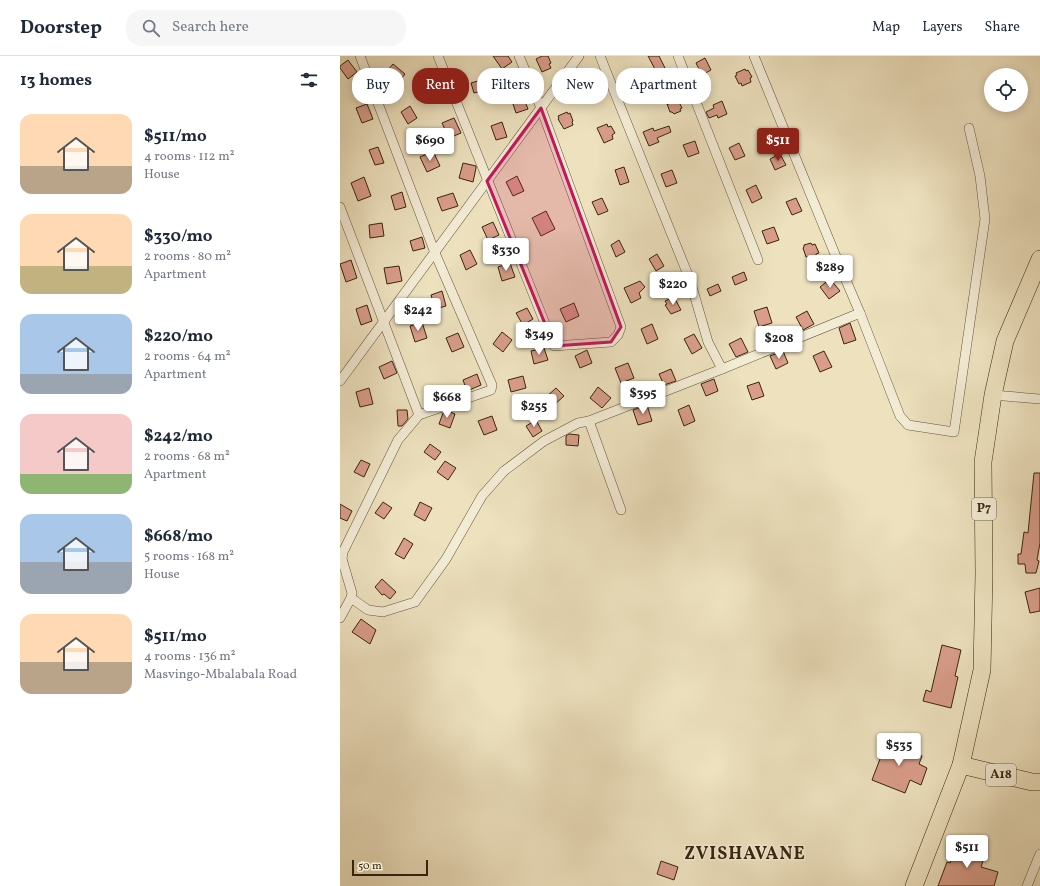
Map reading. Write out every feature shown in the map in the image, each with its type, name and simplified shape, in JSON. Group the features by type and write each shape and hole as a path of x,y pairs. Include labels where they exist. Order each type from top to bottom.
{"highway":[{"name":"P7","path":"914,886 961,765 982,670 984,574 983,462 993,395 1005,340 1040,259"},
{"name":"A18","path":"961,765 1032,782 1040,782"}],"street":[{"path":"340,618 351,598 352,593 342,559 343,552 398,440 418,415 491,390 492,385 434,253 360,56"},
{"path":"438,56 554,346 612,342 618,335 621,327 541,108 519,56"},
{"path":"340,382 579,56"},
{"path":"600,56 690,280 708,342 722,369"},
{"path":"678,56 758,260"},
{"path":"754,56 860,313 900,416 908,425 954,432 985,219 980,176 969,128"},
{"path":"340,207 418,415"},
{"path":"351,598 368,610 383,612 414,602 446,559 482,496 504,471 544,441 578,423 589,421 860,313"},
{"path":"993,395 1040,399"},
{"path":"589,421 621,510"},
{"path":"1027,886 1040,854"}],"highlighted area":[{"path":"541,108 621,327 611,342 554,346 487,181"}],"building":[{"path":"493,56 508,56 512,62 501,68"},
{"path":"542,56 548,56 551,63 549,64 551,68 544,71 544,68 540,68 536,59"},
{"path":"648,56 659,56 665,68 654,68"},
{"path":"705,58 710,68 698,68 696,63"},
{"path":"348,60 354,68 352,68 352,76 348,79 340,66"},
{"path":"393,64 398,68 390,68"},
{"path":"745,69 746,71 748,70 752,77 750,78 751,82 742,86 741,83 739,84 735,76 737,75 736,73"},
{"path":"477,81 477,92 474,93 471,83"},
{"path":"722,101 727,114 718,118 717,115 709,118 706,112 714,108 713,105"},
{"path":"367,104 373,119 362,123 356,108"},
{"path":"513,104 526,104 528,109 516,113"},
{"path":"667,104 680,104 682,108 680,109 681,111 674,114 670,112"},
{"path":"410,106 417,118 408,124 401,112"},
{"path":"567,112 568,114 570,113 573,125 564,129 558,119 558,116"},
{"path":"454,118 461,133 449,138 442,123"},
{"path":"502,122 507,137 496,140 491,126"},
{"path":"607,124 608,127 611,126 615,133 612,135 613,139 604,143 597,128"},
{"path":"669,126 671,132 657,138 659,142 649,146 643,132 653,128 654,131"},
{"path":"695,141 699,153 688,157 683,145"},
{"path":"739,143 745,156 735,160 729,148"},
{"path":"378,147 384,163 375,165 369,150"},
{"path":"433,151 440,166 427,172 420,157"},
{"path":"780,154 786,165 775,170 770,159"},
{"path":"463,163 476,166 473,182 459,178"},
{"path":"624,167 629,182 620,185 615,170"},
{"path":"672,170 677,183 666,187 661,174"},
{"path":"517,176 524,191 513,196 506,182"},
{"path":"364,177 371,196 358,201 351,183"},
{"path":"756,185 762,198 752,203 746,190"},
{"path":"402,192 406,207 395,210 391,196"},
{"path":"453,193 458,206 442,211 437,198"},
{"path":"602,198 608,211 598,215 592,202"},
{"path":"796,198 802,211 792,215 786,202"},
{"path":"546,211 555,229 541,236 532,218"},
{"path":"493,222 499,235 488,240 482,227"},
{"path":"382,223 384,236 370,238 369,225"},
{"path":"774,227 779,240 767,244 762,231"},
{"path":"422,237 425,248 413,251 410,241"},
{"path":"619,240 625,252 616,257 611,245"},
{"path":"811,243 812,245 815,244 819,253 809,259 806,257 803,248 804,245"},
{"path":"470,250 477,264 466,270 460,255"},
{"path":"657,254 664,266 656,271 649,259"},
{"path":"351,260 357,278 346,282 340,264"},
{"path":"510,263 515,277 502,281 498,267"},
{"path":"399,266 402,281 387,284 384,268"},
{"path":"744,272 747,280 735,285 732,277"},
{"path":"830,279 840,291 829,299 820,287"},
{"path":"640,281 645,287 639,293 641,298 631,303 624,288"},
{"path":"718,284 721,291 710,296 707,289"},
{"path":"442,291 446,306 435,309 431,295"},
{"path":"674,297 681,310 671,314 665,305 667,304 665,301"},
{"path":"574,303 579,316 566,322 560,309"},
{"path":"367,305 372,321 361,325 356,309"},
{"path":"767,307 772,323 759,327 754,311"},
{"path":"527,308 533,319 523,325 516,313"},
{"path":"807,311 814,324 803,330 796,317"},
{"path":"422,322 427,338 415,342 410,326"},
{"path":"850,323 856,340 844,344 839,328"},
{"path":"652,324 658,339 647,344 641,329"},
{"path":"502,332 512,340 503,352 493,344"},
{"path":"458,333 464,347 452,352 446,338"},
{"path":"694,334 702,348 692,354 684,339"},
{"path":"741,338 748,352 736,357 729,344"},
{"path":"544,348 548,360 534,364 531,351"},
{"path":"587,350 592,363 580,368 575,356"},
{"path":"783,351 788,363 776,369 770,356"},
{"path":"824,351 832,367 820,372 813,356"},
{"path":"392,361 397,373 384,379 379,367"},
{"path":"628,363 634,378 621,383 615,368"},
{"path":"671,369 676,381 664,385 659,374"},
{"path":"477,374 481,385 467,391 463,380"},
{"path":"523,376 526,388 511,392 508,380"},
{"path":"714,379 718,391 706,396 701,384"},
{"path":"759,382 764,396 752,400 747,386"},
{"path":"598,387 611,398 602,408 590,398"},
{"path":"369,388 373,404 360,407 356,392"},
{"path":"556,388 564,396 554,405 546,397"},
{"path":"647,405 652,421 638,425 633,410"},
{"path":"689,405 695,421 684,426 678,410"},
{"path":"397,410 407,410 408,419 402,426 398,426"},
{"path":"448,411 455,414 450,428 439,424 443,413"},
{"path":"492,416 497,430 484,435 478,421"},
{"path":"536,420 542,431 533,437 526,426"},
{"path":"569,434 579,435 578,446 566,445 566,436"},
{"path":"430,444 441,452 435,460 424,452"},
{"path":"361,460 370,464 364,477 354,472"},
{"path":"445,461 456,468 448,480 437,472"},
{"path":"1034,473 1040,473 1040,543 1037,560 1039,561 1036,573 1026,573 1025,564 1018,564 1018,554 1021,554 1024,532 1028,533"},
{"path":"383,502 392,508 384,519 375,513"},
{"path":"420,502 432,508 425,521 414,515"},
{"path":"340,504 352,511 347,521 340,518"},
{"path":"404,538 413,544 404,559 395,554"},
{"path":"382,579 396,592 390,599 384,594 382,595 375,587"},
{"path":"1040,588 1040,611 1030,613 1025,592"},
{"path":"361,619 376,630 370,644 352,632"},
{"path":"942,645 961,650 955,676 958,677 951,708 923,701 926,690 931,692"},
{"path":"888,738 906,746 905,750 922,756 919,764 927,768 921,785 910,780 905,793 872,780"},
{"path":"957,842 986,851 981,867 998,872 994,886 938,886 947,862 950,863"},
{"path":"661,861 678,867 674,880 657,874"}],"district":[{"name":"ZVISHAVANE","path":"745,854"}]}
